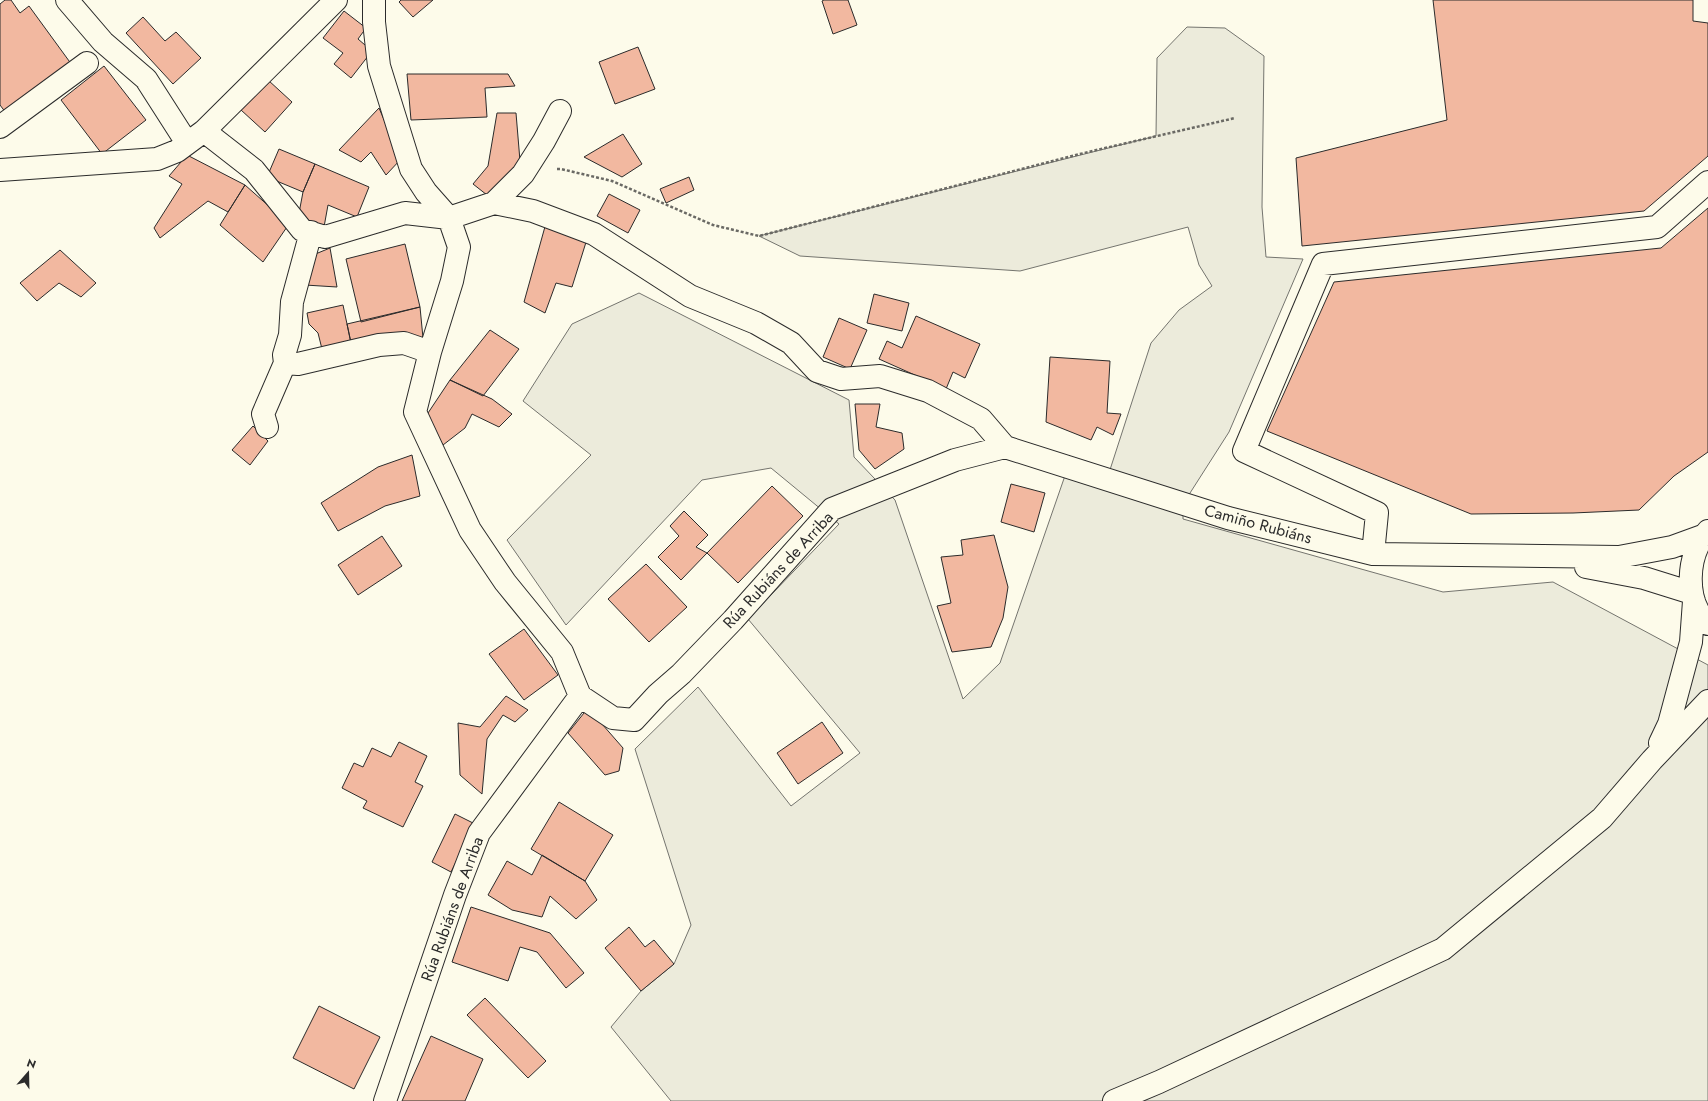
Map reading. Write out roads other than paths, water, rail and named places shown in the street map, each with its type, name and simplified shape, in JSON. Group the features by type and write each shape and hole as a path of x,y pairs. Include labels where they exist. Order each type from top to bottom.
{"street":[{"path":"67,0 103,42 146,79 196,137 254,170 302,230 325,237 405,213 449,218 494,202 523,174 544,141 560,111"},
{"path":"0,170 157,159 177,151 196,137 336,0"},
{"path":"374,0 374,22 379,66 411,169 426,192 449,218 459,247 452,281 430,352 415,412 470,530 505,582 562,652 580,696"},
{"path":"0,128 87,63"},
{"path":"1373,554 1377,514 1244,451 1323,264 1657,227 1708,182"},
{"path":"494,202 533,211 594,234 690,296 756,324 791,343 817,370 840,379 880,376 928,391 981,419 1005,447"},
{"path":"267,427 263,414 285,363 284,356 290,335 292,302 311,232"},
{"path":"285,363 298,364 378,345 404,343 430,352"},
{"name":"Camiño Rubiáns","path":"1005,447 1228,518 1373,554 1519,557"},
{"name":"Rúa Rubiáns de Arriba","path":"385,1101 455,895 479,833 580,696 613,718 634,720 733,620 832,510 956,460 1005,447"},
{"path":"1519,557 1619,557 1672,547 1706,533"},
{"path":"1652,760 1669,724 1691,642 1693,597 1690,573 1695,553 1706,533"},
{"path":"1519,557 1644,578 1693,597 1708,624"},
{"path":"1114,1101 1159,1082 1443,949 1602,818 1652,760 1708,701"}]}
